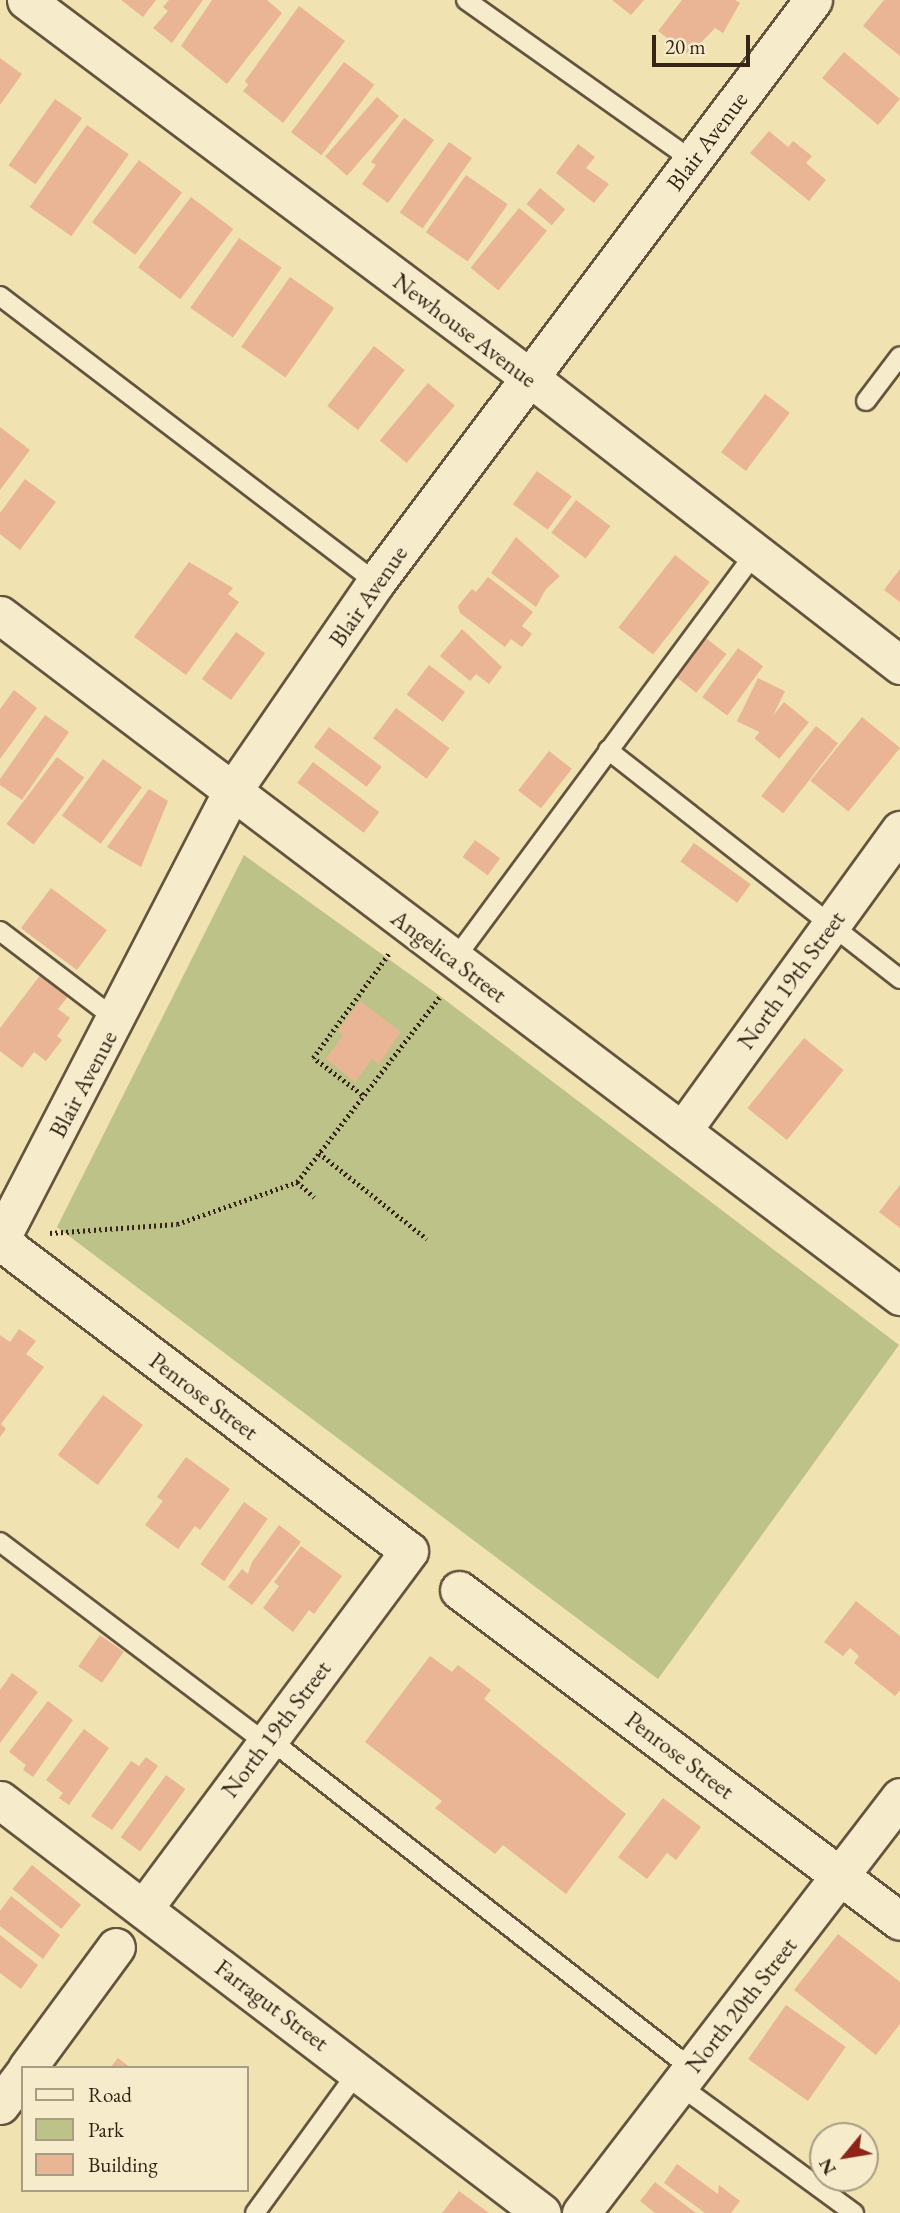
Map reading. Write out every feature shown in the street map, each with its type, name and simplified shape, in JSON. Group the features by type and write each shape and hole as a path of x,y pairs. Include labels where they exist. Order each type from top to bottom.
{"street":[{"name":"Newhouse Avenue","path":"26,0 529,377 900,665"},
{"name":"Blair Avenue","path":"0,1241 117,1020 231,793 376,582 813,0"},
{"name":"Angelica Street","path":"0,615 231,793 900,1296"},
{"name":"North 19th Street","path":"682,1131 900,830"},
{"name":"Penrose Street","path":"0,1241 409,1551"},
{"name":"North 19th Street","path":"144,1908 409,1551"},
{"name":"Penrose Street","path":"459,1590 900,1921"},
{"name":"North 20th Street","path":"582,2213 900,1797"},
{"name":"Farragut Street","path":"0,1800 542,2213"},
{"path":"28,2066 116,1947"},
{"path":"0,2105 21,2077"}],"lane":[{"path":"466,0 692,160"},
{"path":"0,296 376,582"},
{"path":"866,401 900,356"},
{"path":"454,960 755,553"},
{"path":"608,750 900,979"},
{"path":"0,931 117,1020"},
{"path":"0,1542 268,1741 854,2213"},
{"path":"255,2213 358,2071"}],"path":[{"path":"362,1095 313,1058 391,951"},
{"path":"50,1233 202,1219 297,1182 440,996"},
{"path":"319,1153 427,1239"},
{"path":"297,1182 314,1197"}],"green space":[{"path":"244,855 440,996 899,1345 658,1679 57,1227"}],"building":[{"path":"121,0 156,0 143,17"},
{"path":"169,0 203,0 172,43 153,28 168,11 163,7"},
{"path":"212,0 267,0 282,13 227,84 181,46"},
{"path":"612,0 644,0 631,15"},
{"path":"682,0 735,0 740,3 723,33 715,28 689,55 658,31"},
{"path":"884,0 900,0 900,56 863,26"},
{"path":"299,6 345,41 283,123 243,91 248,85 245,81"},
{"path":"844,52 900,99 878,125 822,78"},
{"path":"0,58 22,74 0,105"},
{"path":"344,62 374,85 321,155 291,132"},
{"path":"377,97 399,116 347,176 325,157"},
{"path":"55,99 82,118 36,184 9,165"},
{"path":"404,118 434,140 388,203 362,184 376,165 371,162"},
{"path":"87,125 129,154 71,236 30,207"},
{"path":"769,131 788,147 793,141 812,156 806,163 826,180 809,201 750,153"},
{"path":"449,142 472,158 423,229 400,212"},
{"path":"578,144 595,157 586,168 609,184 594,203 556,173"},
{"path":"139,160 182,192 135,255 92,222"},
{"path":"466,175 508,204 468,262 426,232"},
{"path":"540,188 565,209 552,225 527,204"},
{"path":"191,197 233,229 180,299 138,267"},
{"path":"519,208 547,231 499,290 471,268"},
{"path":"239,238 282,268 233,337 190,308"},
{"path":"290,277 334,308 285,378 241,347"},
{"path":"374,346 405,370 358,430 327,406"},
{"path":"428,383 455,405 407,463 380,440"},
{"path":"765,394 790,413 746,471 721,452"},
{"path":"0,427 30,450 0,490"},
{"path":"537,471 572,496 548,529 513,504"},
{"path":"25,479 56,502 20,550 0,534 0,513"},
{"path":"576,500 610,526 586,559 551,533"},
{"path":"516,537 560,576 546,589 536,607 491,573"},
{"path":"675,555 710,582 653,655 618,627"},
{"path":"189,562 233,588 228,594 239,602 186,675 134,637"},
{"path":"900,569 900,602 884,590"},
{"path":"488,577 533,612 522,626 532,634 522,647 511,639 505,647 460,613 458,606 472,589 476,592"},
{"path":"462,629 502,667 489,684 476,674 470,681 440,656"},
{"path":"236,632 265,653 231,700 202,679"},
{"path":"702,635 726,654 696,693 672,674"},
{"path":"738,648 763,666 727,716 702,697"},
{"path":"429,665 465,692 443,722 407,695"},
{"path":"758,678 785,691 764,734 737,721"},
{"path":"14,690 37,708 0,759 0,709"},
{"path":"784,702 809,722 779,759 754,739"},
{"path":"396,708 450,748 427,779 373,738"},
{"path":"45,715 69,732 22,800 0,785 0,779"},
{"path":"862,717 900,748 848,812 810,781"},
{"path":"816,726 838,743 783,813 761,796"},
{"path":"329,727 382,767 367,787 314,747"},
{"path":"549,751 572,769 541,808 518,790"},
{"path":"57,757 84,777 34,845 6,824"},
{"path":"103,759 142,787 101,844 62,816"},
{"path":"313,762 379,812 364,833 297,783"},
{"path":"149,789 168,801 141,867 107,847"},
{"path":"475,840 500,858 488,875 463,857"},
{"path":"694,843 751,884 737,903 680,862"},
{"path":"51,888 107,930 77,970 21,928"},
{"path":"41,974 69,995 58,1009 70,1018 57,1036 62,1040 46,1061 34,1052 22,1068 0,1051 0,1028"},
{"path":"360,1001 401,1032 379,1064 372,1059 355,1082 326,1059 343,1035 338,1031"},
{"path":"804,1038 844,1070 787,1140 747,1108"},
{"path":"900,1185 900,1228 879,1212"},
{"path":"19,1329 36,1341 26,1354 44,1367 1,1424 6,1429 0,1437 0,1335 10,1342"},
{"path":"103,1395 143,1425 98,1485 58,1455"},
{"path":"186,1457 230,1489 200,1530 195,1526 178,1549 145,1525 163,1501 157,1497"},
{"path":"244,1502 268,1519 224,1581 200,1564"},
{"path":"279,1525 301,1542 252,1605 228,1587 242,1569 248,1574 252,1562"},
{"path":"301,1546 342,1576 314,1614 309,1610 293,1632 263,1608 279,1586 274,1582"},
{"path":"856,1601 900,1636 900,1690 895,1696 854,1663 859,1656 850,1648 843,1656 824,1642"},
{"path":"100,1635 124,1652 102,1683 78,1666"},
{"path":"430,1656 452,1672 458,1665 491,1690 484,1699 626,1814 566,1894 503,1845 495,1854 435,1808 442,1801 365,1742"},
{"path":"12,1673 38,1692 0,1743 0,1690"},
{"path":"48,1701 73,1720 33,1777 23,1770 26,1765 9,1752"},
{"path":"84,1729 109,1748 69,1805 59,1798 63,1793 46,1780"},
{"path":"146,1757 158,1766 112,1830 91,1816 131,1761 139,1766"},
{"path":"166,1775 185,1789 140,1851 121,1837"},
{"path":"663,1798 701,1827 676,1860 667,1853 647,1879 618,1857"},
{"path":"32,1865 81,1905 61,1929 12,1889"},
{"path":"11,1896 60,1935 43,1959 0,1926 0,1911"},
{"path":"838,1934 900,1982 900,2024 876,2055 794,1990"},
{"path":"0,1935 38,1965 21,1989 0,1973"},
{"path":"786,2005 846,2047 808,2101 748,2059"},
{"path":"118,2058 128,2066 112,2066"},
{"path":"677,2164 718,2194 719,2185 740,2201 731,2213 705,2213 664,2183"},
{"path":"655,2182 696,2213 655,2213 640,2201"},
{"path":"459,2191 489,2213 442,2213"}]}
